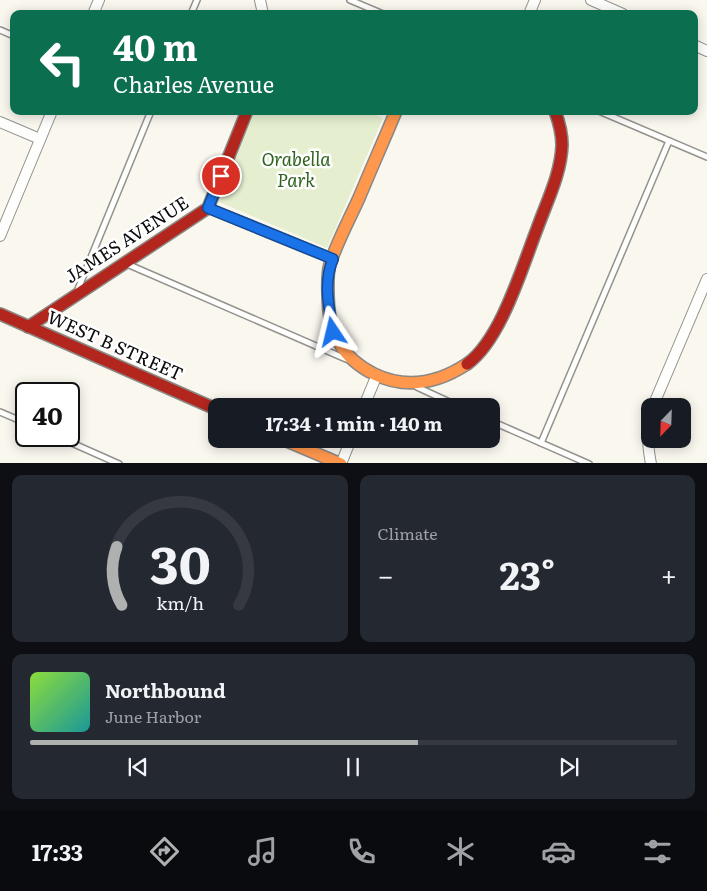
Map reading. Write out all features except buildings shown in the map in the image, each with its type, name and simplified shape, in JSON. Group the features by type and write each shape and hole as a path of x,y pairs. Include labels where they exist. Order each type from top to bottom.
{"street":[{"path":"591,0 614,10"},
{"path":"0,236 50,115"},
{"name":"JAMES AVENUE","path":"28,327 123,262 208,208 246,115"},
{"path":"394,115 333,259 327,284 328,303 333,332 344,352 376,376 412,385 430,381 471,362 495,330 556,180 562,143 557,115"},
{"path":"0,122 40,139"},
{"path":"208,208 333,259"},
{"path":"656,398 707,279"},
{"name":"WEST B STREET","path":"0,314 208,406"},
{"path":"367,398 376,376"},
{"path":"304,448 341,463 347,448"},
{"path":"648,448 652,463"}],"lane":[{"path":"350,0 374,10"},
{"path":"76,294 149,115"},
{"path":"608,115 707,157"},
{"path":"541,443 670,141"},
{"path":"123,262 360,365"},
{"path":"412,385 440,398"},
{"path":"0,412 15,418"},
{"path":"500,425 587,463"},
{"path":"80,447 117,463"}],"green space":[{"name":"Orabella Park","path":"253,115 376,115 383,118 327,248 217,201"}],"traffic: slow":[{"path":"394,115 330,264 328,272 329,308 334,332 345,351 353,360 374,374 398,382 410,383 434,380 467,364"},
{"path":"303,448 339,463"}],"traffic: jam":[{"path":"28,327 208,208 245,115"},
{"path":"467,364 479,353 500,321 553,187 562,145 556,115"},
{"path":"0,314 208,405"}],"route":[{"path":"221,176 208,208 333,259 330,265 327,284 333,332"}]}
